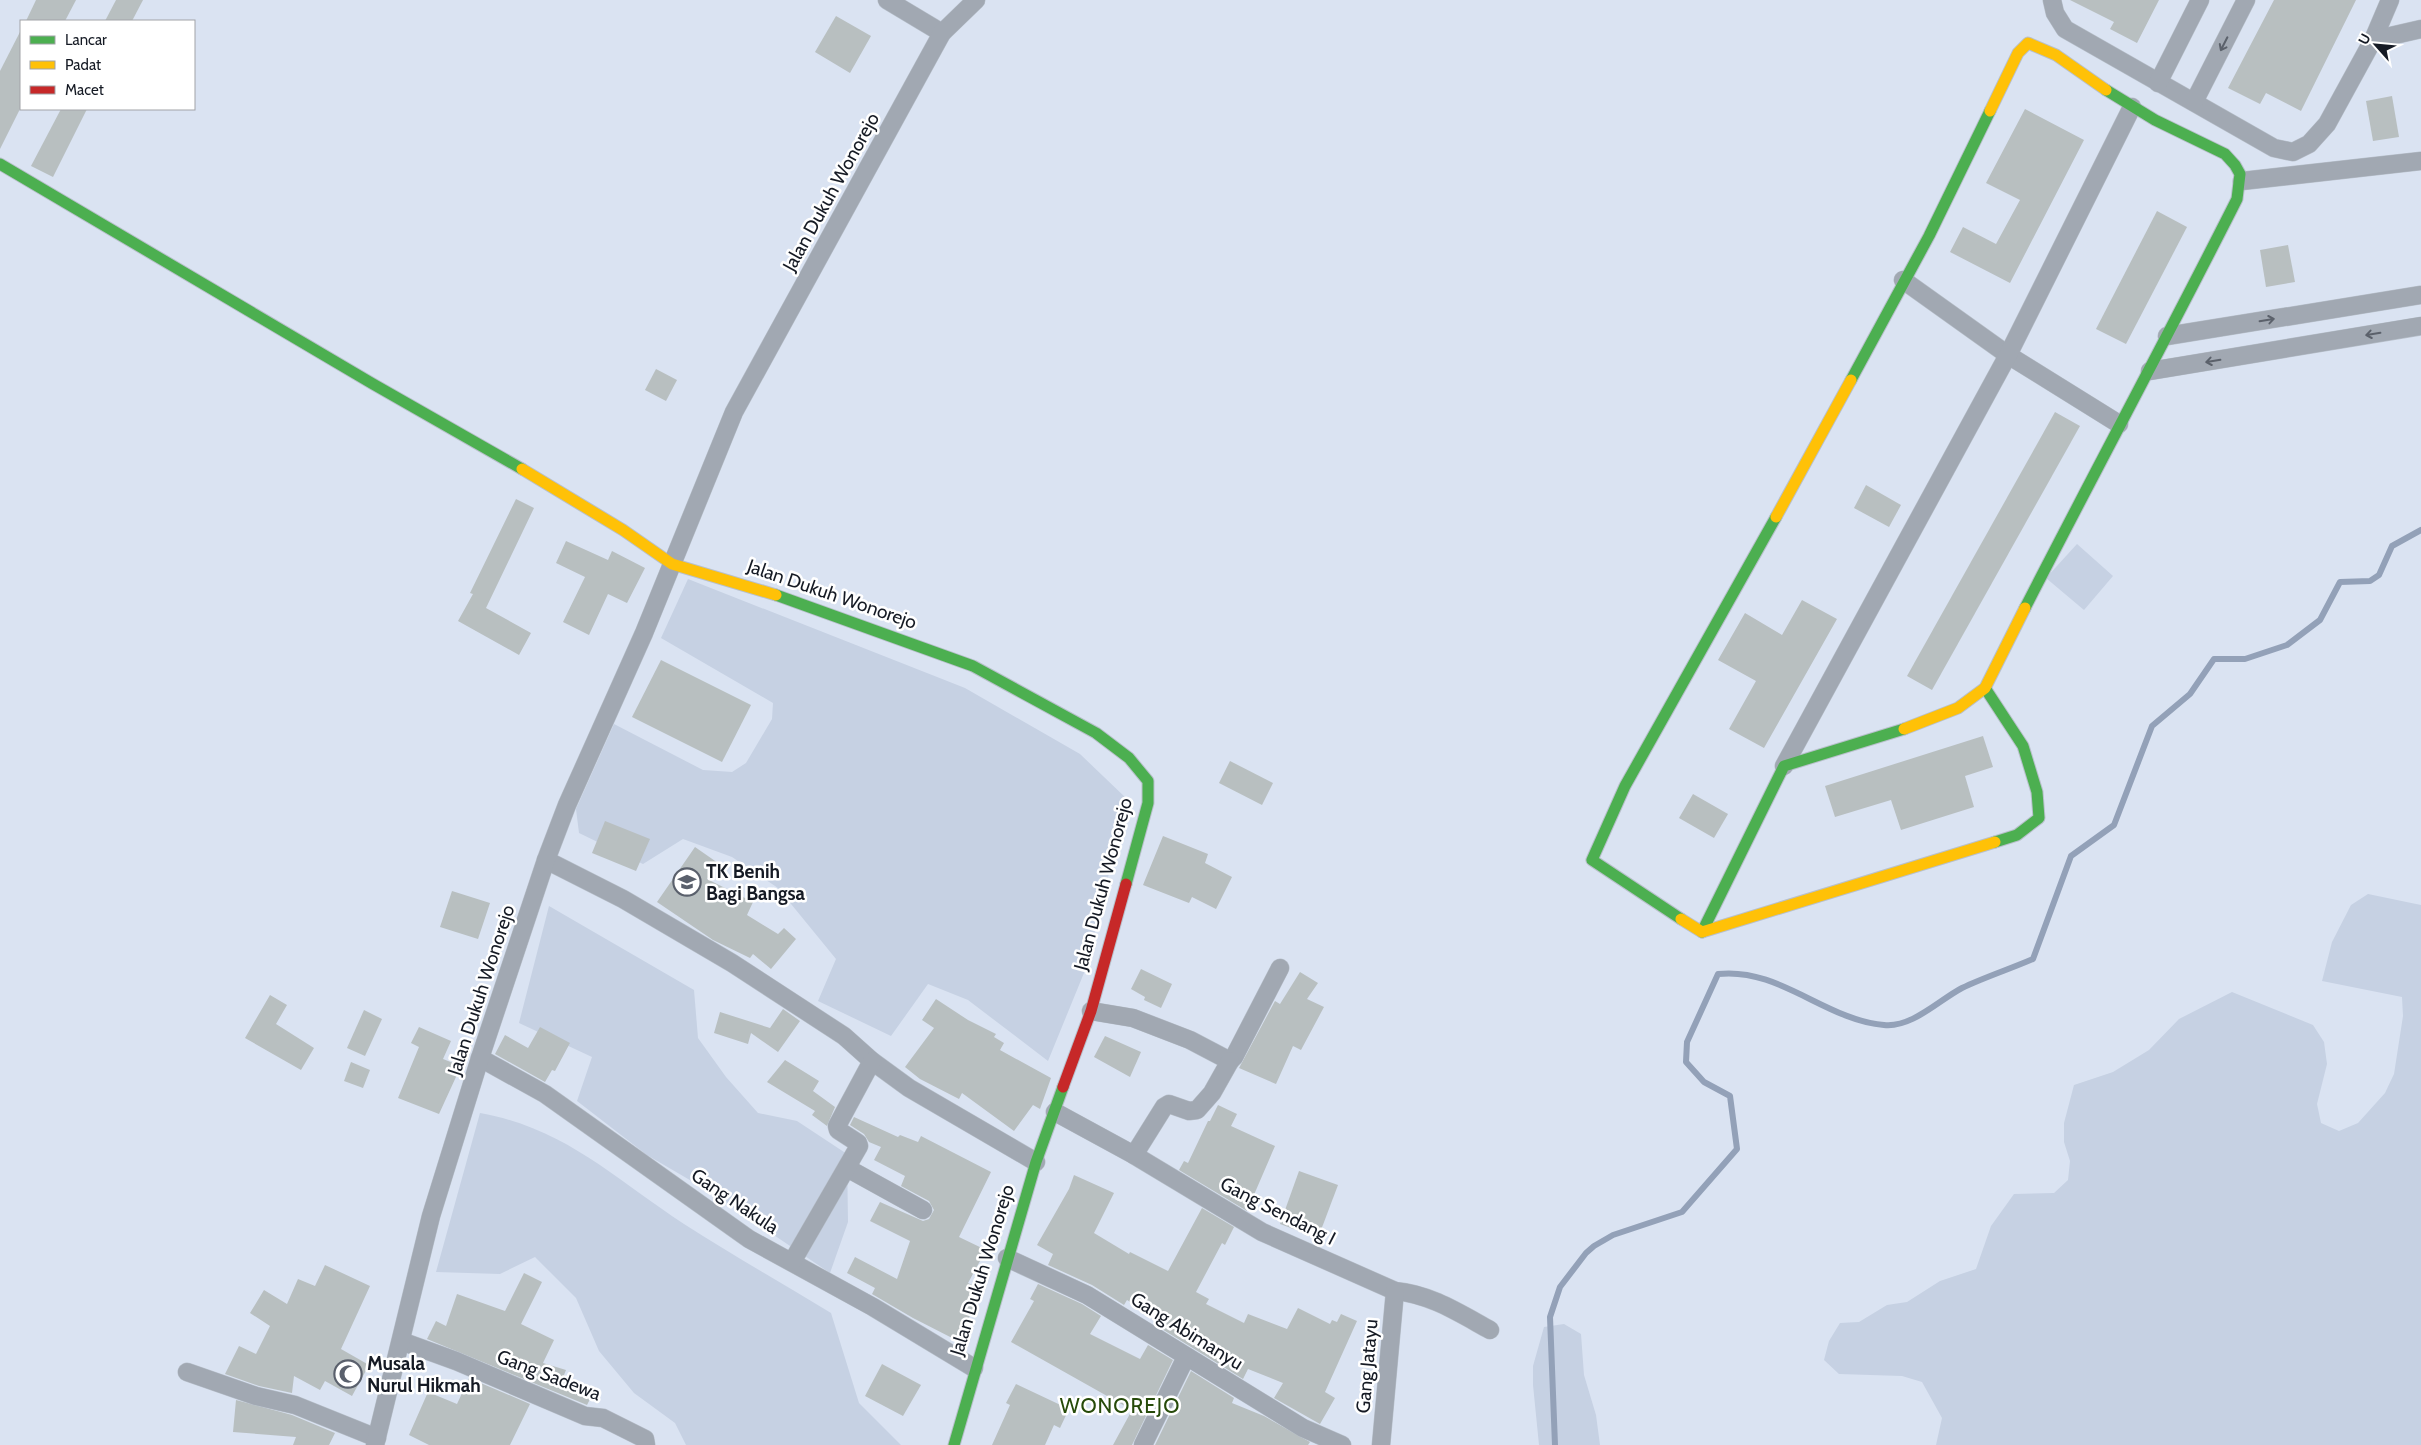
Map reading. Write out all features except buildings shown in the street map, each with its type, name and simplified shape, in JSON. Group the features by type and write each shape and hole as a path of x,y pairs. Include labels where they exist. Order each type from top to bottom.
{"street":[{"path":"887,0 942,33"},
{"name":"Jalan Dukuh Wonorejo","path":"376,1441 430,1216 546,860 567,806 644,633 734,412 942,33 976,0"},
{"path":"2052,0 2055,13 2065,29 2274,148 2292,152 2309,144 2327,124 2373,40 2390,0"},
{"path":"2158,83 2200,0"},
{"path":"2194,102 2246,0"},
{"path":"2373,40 2421,29"},
{"path":"1702,932 1644,896 1592,860 1625,786 1728,606 1903,280 1929,236 2018,53 2028,43 2059,58 2132,107 2225,154 2238,165 2242,182 2236,199 2150,371 2119,424 1985,688 1958,708 1911,727 1784,766"},
{"path":"1702,932 1784,766 2008,355 2132,107"},
{"path":"2242,182 2421,161"},
{"path":"0,164 373,384 493,451 623,530 672,564"},
{"path":"1903,280 2008,355 2119,424"},
{"path":"2167,336 2421,296"},
{"path":"2150,371 2421,326"},
{"name":"Jalan Dukuh Wonorejo","path":"672,564 799,602 973,666 1096,733 1129,758 1148,781 1148,803 1091,1011 1036,1162 974,1368 954,1445"},
{"path":"1702,932 1745,917 2017,835 2039,818 2037,792 2023,746 1985,688"},
{"path":"546,860 623,899 732,963 844,1036 872,1061 909,1088 1036,1162"},
{"path":"1134,1155 1164,1107 1169,1104 1189,1111 1197,1110 1212,1093 1230,1060 1234,1057 1280,968"},
{"path":"1091,1011 1133,1018 1190,1040 1230,1060"},
{"name":"Gang Nakula","path":"480,1058 545,1094 749,1239 873,1307 974,1368"},
{"path":"792,1262 859,1146 858,1143 838,1130 837,1126 872,1061"},
{"name":"Gang Sendang I","path":"1055,1112 1134,1155 1262,1232 1395,1291 1416,1293 1436,1301 1490,1330"},
{"path":"847,1168 923,1210"},
{"name":"Gang Abimanyu","path":"1007,1258 1087,1295 1303,1428 1342,1445"},
{"name":"Gang Jatayu","path":"1381,1445 1395,1291"},
{"name":"Gang Sadewa","path":"401,1341 456,1361 585,1416 603,1418 646,1439 646,1445"},
{"path":"1143,1445 1186,1357"},
{"path":"187,1372 256,1396 295,1405 376,1441"}],"shaded area":[{"path":"2077,544 2113,576 2084,610 2046,578"},
{"path":"688,579 965,688 1080,754 1127,799 1086,968 1048,1061 968,1000 928,984 891,1036 818,1001 836,959 778,888 732,857 683,839 643,864 579,833 576,809 614,724 703,770 732,772 746,763 772,719 773,703 661,638"},
{"path":"2368,894 2421,905 2421,1445 1936,1445 1942,1418 1922,1382 1902,1376 1839,1374 1824,1360 1829,1341 1840,1323 1859,1322 1887,1305 1907,1302 1940,1281 1976,1269 1991,1226 2014,1194 2054,1193 2068,1180 2070,1161 2064,1142 2064,1123 2074,1085 2113,1072 2149,1050 2179,1019 2232,992 2313,1025 2324,1042 2327,1064 2317,1104 2321,1123 2339,1131 2358,1123 2385,1093 2394,1074 2403,1016 2402,997 2322,981 2332,942 2351,905"},
{"path":"549,906 694,990 698,1038 726,1077 758,1113 797,1121 847,1154 848,1222 830,1273 712,1193 647,1155 577,1101 592,1057 519,1023"},
{"path":"480,1113 510,1120 538,1130 564,1143 612,1173 720,1247 831,1313 859,1403 901,1445 686,1445 675,1423 634,1393 599,1351 576,1298 535,1257 500,1274 436,1272"},
{"path":"1564,1324 1581,1334 1584,1375 1596,1415 1600,1445 1539,1445 1533,1366 1544,1327"}],"waterway":[{"path":"1555,1445 1550,1317 1560,1287 1586,1253 1594,1246 1613,1235 1682,1212 1737,1149 1730,1096 1704,1082 1686,1062 1687,1042 1718,974 1740,974 1761,978 1842,1014 1862,1021 1894,1025 1915,1018 1962,988 2033,959 2071,856 2114,825 2152,726 2190,694 2214,659 2245,659 2287,645 2320,620 2340,582 2370,581 2379,575 2392,546 2421,530"}],"traffic: fast":[{"path":"2025,608 2237,199 2240,174 2225,154 2155,120 2106,90"},
{"path":"1851,380 1929,236 1990,111"},
{"path":"0,164 373,384 522,469"},
{"path":"1681,919 1592,860 1625,786 1776,517"},
{"path":"776,595 973,666 1096,733 1129,758 1148,781 1148,803 1126,884"},
{"path":"1985,688 2023,746 2037,792 2039,818 2017,835 1995,842"},
{"path":"1702,932 1784,766 1904,729"},
{"path":"954,1445 1036,1162 1063,1087"}],"traffic: slow":[{"path":"1990,111 2018,53 2028,43 2056,55 2106,90"},
{"path":"1776,517 1851,380"},
{"path":"522,469 623,530 672,564 776,595"},
{"path":"1904,729 1958,708 1985,688 2025,608"},
{"path":"1681,919 1702,932 1995,842"}],"traffic: jam":[{"path":"1063,1087 1091,1011 1126,884"}],"place":[{"name":"TK Benih Bagi Bangsa","path":"687,882"},
{"name":"Musala Nurul Hikmah","path":"348,1374"}],"district":[{"name":"WONOREJO","path":"1120,1405"}]}
